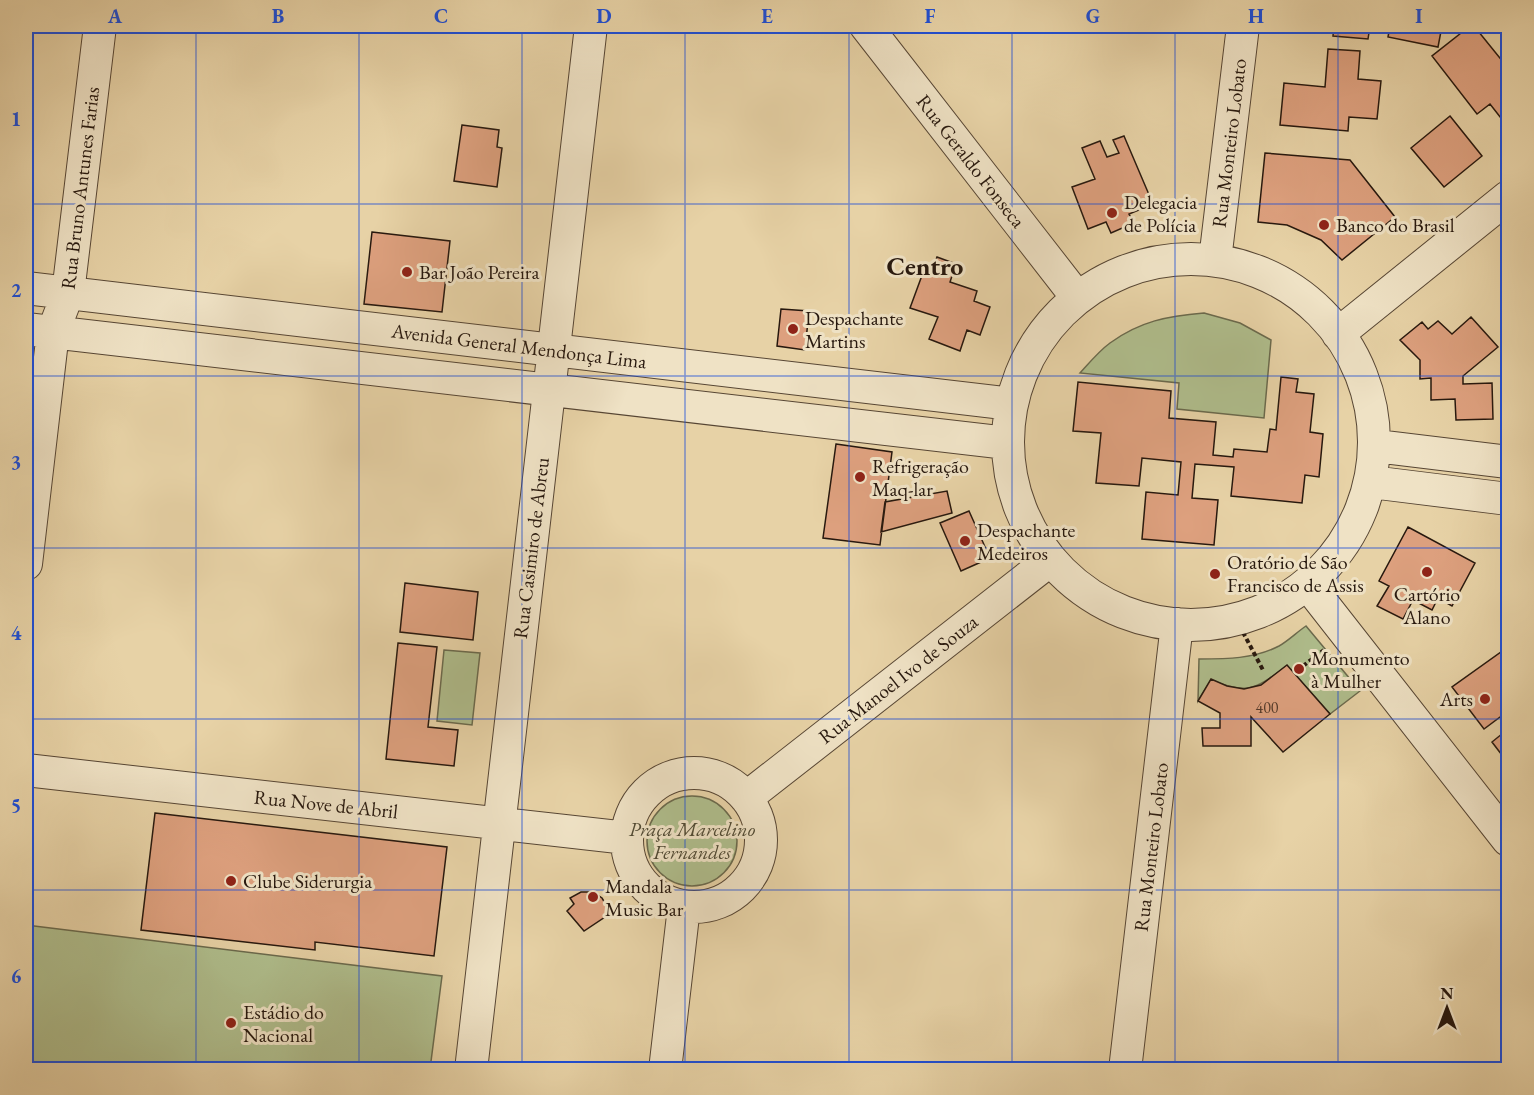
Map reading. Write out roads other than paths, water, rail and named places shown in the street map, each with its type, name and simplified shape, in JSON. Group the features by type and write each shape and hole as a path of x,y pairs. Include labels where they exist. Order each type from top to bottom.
{"street":[{"name":"Rua Bruno Antunes Farias","path":"26,564 39,330 68,293 100,26"},
{"name":"Rua Casimiro de Abreu","path":"471,1070 591,26"},
{"name":"Rua Geraldo Fonseca","path":"866,26 1076,296"},
{"name":"Rua Monteiro Lobato","path":"1215,260 1243,26"},
{"path":"1338,334 1509,197"},
{"path":"1164,259 1215,260 1263,273 1309,302 1338,334 1355,361 1370,400 1376,446 1371,482 1359,517 1336,555 1309,586 1275,606 1236,619 1177,624 1127,613 1085,591 1049,561 1023,518 1009,478 1007,443 1012,404 1022,364 1042,330 1076,296 1117,272 1164,259"},
{"name":"Avenida General Mendonça Lima","path":"26,288 1012,404"},
{"name":"Avenida General Mendonça Lima","path":"39,330 1007,443"},
{"path":"1376,446 1509,462"},
{"path":"1371,482 1509,499"},
{"name":"Rua Manoel Ivo de Souza","path":"746,798 1049,561"},
{"path":"1309,586 1509,840"},
{"name":"Rua Monteiro Lobato","path":"1125,1070 1177,624"},
{"name":"Rua Nove de Abril","path":"26,770 627,838"},
{"path":"701,774 720,778 735,787 746,798 755,811 760,829 760,851 753,871 740,888 722,900 702,906 684,907 662,900 647,888 636,873 628,856 627,838 631,816 642,798 659,783 679,775 701,774"},
{"path":"665,1070 684,907"}],"place":[{"name":"Delegacia de Polícia","path":"1112,213"},
{"name":"Banco do Brasil","path":"1324,225"},
{"name":"Bar João Pereira","path":"407,272"},
{"name":"Despachante Martins","path":"793,329"},
{"name":"Refrigeração Maq-lar","path":"860,477"},
{"name":"Despachante Medeiros","path":"965,541"},
{"name":"Cartório Alano","path":"1427,572"},
{"name":"Oratório de São Francisco de Assis","path":"1215,574"},
{"name":"Monumento à Mulher","path":"1299,669"},
{"name":"Arts","path":"1485,699"},
{"name":"Clube Siderurgia","path":"231,881"},
{"name":"Mandala Music Bar","path":"593,897"},
{"name":"Estádio do Nacional","path":"231,1023"}],"district":[{"name":"Centro","path":"925,266"}],"park label":[{"name":"Praça Marcelino Fernandes","path":"692,840"}]}
